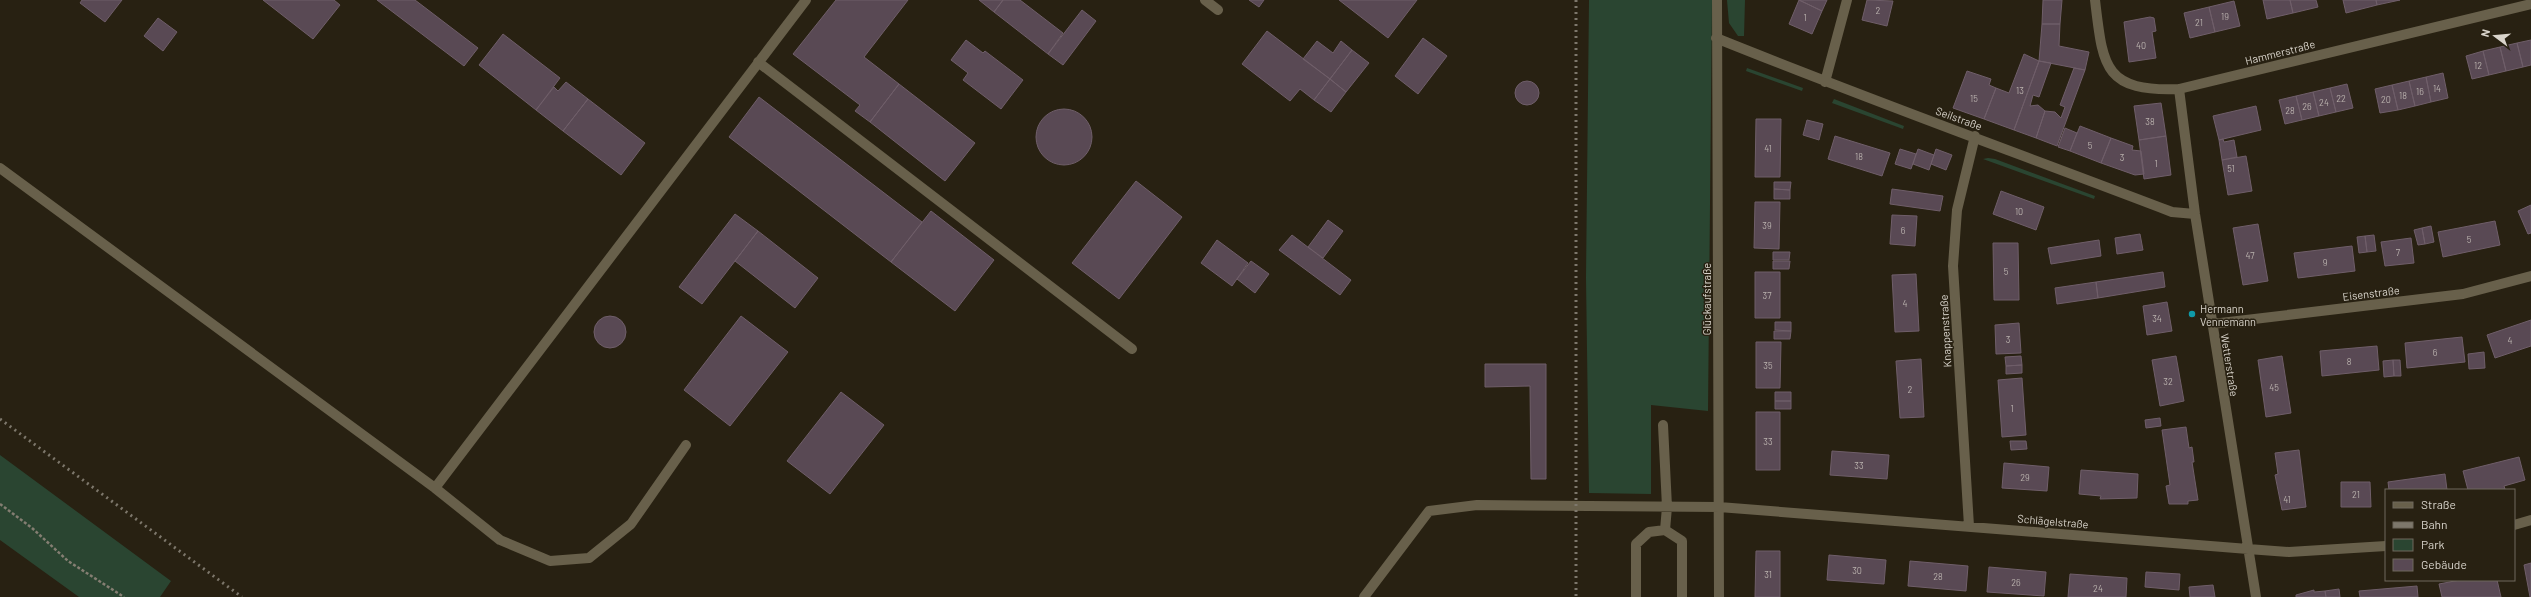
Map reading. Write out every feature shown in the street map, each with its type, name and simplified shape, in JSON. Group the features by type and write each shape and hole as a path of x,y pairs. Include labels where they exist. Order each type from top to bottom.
{"street":[{"path":"435,488 806,0"},
{"path":"1205,0 1218,10"},
{"name":"Glückaufstraße","path":"1717,0 1719,597"},
{"path":"1825,82 1847,0"},
{"name":"Hammerstraße","path":"2095,0 2100,42 2105,62 2114,75 2125,83 2138,88 2180,89 2531,4"},
{"name":"Seilstraße","path":"1716,38 1825,82 1975,136 2172,212 2195,214"},
{"path":"758,62 1132,349"},
{"name":"Wetterstraße","path":"2180,89 2195,214 2256,597"},
{"name":"Knappenstraße","path":"1969,526 1953,259 1957,210 1975,136"},
{"path":"0,168 435,488 500,540 550,561 589,558 630,524 686,445"},
{"name":"Eisenstraße","path":"2212,324 2463,294 2531,276"},
{"path":"1663,425 1667,507 1665,530"},
{"name":"Schlägelstraße","path":"1364,597 1430,511 1477,505 1719,507 1969,526 2248,550 2289,552 2385,546"},
{"path":"2515,525 2531,520"},
{"path":"1636,597 1636,544 1649,532 1665,530 1682,541 1682,597"}],"path":[{"path":"0,504 32,528 68,562 124,597"}],"green space":[{"path":"1589,0 1712,0 1708,411 1651,405 1651,494 1589,493 1586,278"},
{"path":"1727,0 1745,0 1744,36 1738,36 1729,23"},
{"path":"1747,68 1803,88 1802,91 1746,71"},
{"path":"1834,99 1904,126 1903,129 1832,103"},
{"path":"1983,159 1995,159 2095,196 2094,199"},
{"path":"0,455 171,581 160,597 79,597 0,540"}],"building":[{"path":"82,0 122,0 105,22 80,3"},
{"path":"263,0 334,0 340,5 313,39"},
{"path":"377,0 415,0 478,48 464,66"},
{"path":"836,0 908,0 864,57 899,84 870,122 855,111 860,105 793,54"},
{"path":"979,0 1003,0 994,12"},
{"path":"1003,0 1020,0 1063,33 1048,54 994,12"},
{"path":"1249,0 1264,0 1259,7"},
{"path":"1339,0 1417,0 1388,38"},
{"path":"1799,0 1827,0 1822,11"},
{"path":"1799,0 1822,11 1812,34 1789,24"},
{"path":"1867,0 1893,1 1887,26 1862,20"},
{"path":"2043,0 2062,0 2060,24 2042,24"},
{"path":"2263,0 2290,0 2293,13 2267,19"},
{"path":"2290,0 2316,0 2318,7 2293,13"},
{"path":"2343,0 2376,0 2377,5 2346,13"},
{"path":"2376,0 2400,0 2377,5"},
{"path":"2234,1 2240,26 2215,32 2209,7"},
{"path":"2209,7 2215,32 2190,38 2184,13"},
{"path":"1082,10 1096,21 1063,65 1048,54"},
{"path":"2150,17 2154,18 2156,31 2152,32 2156,58 2129,62 2124,22"},
{"path":"158,18 177,32 163,51 144,36"},
{"path":"2042,24 2060,24 2059,46 2089,52 2085,70 2039,61"},
{"path":"1267,31 1330,79 1314,100 1300,89 1290,101 1242,64"},
{"path":"503,34 560,78 536,110 479,65"},
{"path":"1423,38 1447,56 1418,94 1395,76"},
{"path":"966,40 983,53 985,51 1023,80 1001,109 963,80 968,73 951,60"},
{"path":"2531,40 2531,65 2523,67 2517,43"},
{"path":"1317,41 1333,53 1341,41 1352,50 1330,79 1303,59"},
{"path":"2517,43 2523,67 2506,71 2500,47"},
{"path":"2500,47 2506,71 2489,75 2483,51"},
{"path":"1352,50 1369,63 1346,92 1330,79"},
{"path":"2483,51 2489,75 2472,79 2466,56"},
{"path":"2024,54 2039,61 2014,130 1984,119 1996,88 2009,93"},
{"path":"2039,61 2051,63 2039,97 2033,95 2030,106 2038,105 2045,111 2036,138 2014,130"},
{"path":"2074,68 2085,70 2057,146 2036,138 2045,111 2055,112 2061,118 2065,107 2060,105"},
{"path":"1967,71 1991,79 1989,85 1996,88 1984,119 1953,108"},
{"path":"2443,73 2448,98 2431,102 2426,77"},
{"path":"2426,77 2431,102 2415,106 2409,81"},
{"path":"1330,79 1346,92 1331,112 1314,100"},
{"path":"1527,81 1536,84 1539,93 1536,102 1527,105 1518,102 1515,93 1518,84"},
{"path":"2409,81 2415,106 2398,110 2392,85"},
{"path":"566,82 588,99 563,131 536,110 554,87 558,91"},
{"path":"899,84 975,143 945,181 870,122"},
{"path":"2347,84 2353,108 2336,112 2330,88"},
{"path":"2392,85 2398,110 2380,113 2375,89"},
{"path":"2330,88 2336,112 2319,116 2313,92"},
{"path":"2313,92 2319,116 2302,120 2296,96"},
{"path":"2296,96 2302,120 2285,124 2279,100"},
{"path":"759,97 922,222 891,262 729,137"},
{"path":"588,99 645,143 621,175 563,131"},
{"path":"2161,103 2166,136 2139,140 2134,106"},
{"path":"2256,106 2261,130 2219,140 2213,116"},
{"path":"1059,109 1069,109 1084,117 1090,126 1092,137 1090,148 1084,157 1069,165 1059,165 1048,160 1041,153 1036,142 1036,132 1041,121 1048,114"},
{"path":"1756,119 1781,119 1780,177 1755,177"},
{"path":"1807,120 1823,124 1819,140 1803,135"},
{"path":"2080,126 2111,138 2101,163 2070,151"},
{"path":"2065,128 2077,133 2070,151 2058,147"},
{"path":"1835,136 1890,153 1882,176 1828,159"},
{"path":"2166,136 2171,175 2144,179 2139,140"},
{"path":"2111,138 2133,146 2132,150 2141,151 2144,174 2135,175 2101,163"},
{"path":"2223,139 2224,142 2234,140 2237,157 2222,160 2219,140"},
{"path":"1900,149 1916,154 1911,169 1895,164"},
{"path":"1918,149 1934,155 1929,170 1913,164"},
{"path":"1936,149 1952,155 1946,170 1931,164"},
{"path":"2246,156 2252,191 2228,195 2222,160"},
{"path":"1136,181 1182,217 1119,299 1072,263"},
{"path":"1774,182 1791,182 1790,190 1774,189"},
{"path":"1774,189 1790,190 1790,199 1774,199"},
{"path":"1892,189 1943,196 1940,211 1890,204"},
{"path":"2001,191 2044,207 2036,230 1993,214"},
{"path":"1755,202 1780,202 1779,249 1754,248"},
{"path":"2531,205 2531,233 2528,234 2518,211"},
{"path":"931,211 994,260 955,311 891,262"},
{"path":"735,214 758,231 702,304 679,287"},
{"path":"1892,215 1917,216 1915,246 1890,244"},
{"path":"1328,220 1343,231 1323,258 1308,247"},
{"path":"2495,221 2500,245 2443,257 2438,232"},
{"path":"2258,224 2268,281 2243,285 2233,228"},
{"path":"2431,226 2434,242 2425,244 2422,228"},
{"path":"2422,228 2425,244 2418,245 2414,230"},
{"path":"758,231 818,278 795,308 735,261"},
{"path":"2140,234 2143,250 2117,254 2115,238"},
{"path":"1292,235 1351,280 1340,295 1279,250"},
{"path":"2374,235 2376,251 2367,252 2365,236"},
{"path":"2365,236 2367,252 2359,253 2357,237"},
{"path":"2411,238 2414,263 2385,266 2381,242"},
{"path":"1217,240 1248,263 1232,286 1201,263"},
{"path":"2099,240 2101,256 2051,264 2048,248"},
{"path":"1993,243 2018,243 2019,300 1994,300"},
{"path":"2352,246 2355,271 2298,278 2294,253"},
{"path":"1773,252 1790,252 1789,260 1773,260"},
{"path":"1251,261 1269,274 1255,293 1237,279"},
{"path":"1773,261 1790,261 1789,269 1773,269"},
{"path":"1755,272 1780,272 1780,318 1755,318"},
{"path":"2163,272 2165,287 2098,298 2096,282"},
{"path":"1916,274 1919,331 1895,332 1892,275"},
{"path":"2096,282 2098,298 2057,304 2055,288"},
{"path":"2167,302 2172,331 2147,335 2143,306"},
{"path":"610,316 621,321 626,332 621,343 610,348 599,343 594,332 599,321"},
{"path":"741,316 788,352 730,426 684,390"},
{"path":"2531,320 2531,346 2495,358 2487,335"},
{"path":"1775,322 1791,322 1791,331 1775,330"},
{"path":"2019,323 2021,353 1996,354 1995,325"},
{"path":"1774,331 1791,331 1790,339 1774,339"},
{"path":"2462,337 2465,362 2407,368 2405,343"},
{"path":"1756,342 1781,342 1780,388 1756,388"},
{"path":"2377,346 2379,370 2322,376 2320,351"},
{"path":"2484,352 2485,368 2469,369 2468,354"},
{"path":"2021,356 2022,365 2006,366 2005,357"},
{"path":"2176,356 2184,401 2160,406 2152,360"},
{"path":"2282,356 2291,413 2266,417 2258,360"},
{"path":"1921,359 1924,417 1900,418 1896,361"},
{"path":"2393,360 2400,360 2401,376 2394,376"},
{"path":"2393,360 2394,376 2384,377 2383,361"},
{"path":"1485,364 1546,364 1546,479 1531,479 1530,386 1485,387"},
{"path":"2022,365 2022,373 2006,374 2006,366"},
{"path":"2022,378 2026,435 2002,437 1998,380"},
{"path":"841,392 884,425 830,494 787,461"},
{"path":"1775,392 1791,392 1791,401 1775,401"},
{"path":"1775,401 1791,401 1791,409 1775,409"},
{"path":"1756,412 1780,412 1780,470 1756,470"},
{"path":"2160,418 2161,426 2146,428 2145,420"},
{"path":"2186,427 2189,448 2192,447 2194,462 2192,462 2198,500 2188,501 2188,504 2169,504 2166,486 2170,485 2162,430"},
{"path":"2010,441 2026,441 2027,449 2011,450"},
{"path":"2299,450 2306,507 2282,510 2275,475 2278,474 2275,453"},
{"path":"1832,451 1889,455 1887,479 1830,475"},
{"path":"2519,457 2525,480 2504,486 2505,489 2468,489 2463,471"},
{"path":"2004,463 2049,467 2047,491 2002,488"},
{"path":"2081,470 2138,474 2137,498 2100,499 2101,496 2079,494"},
{"path":"2445,474 2447,489 2389,489 2388,482"},
{"path":"2341,482 2370,482 2371,507 2341,507"},
{"path":"1756,551 1780,551 1780,597 1755,597"},
{"path":"1829,555 1886,560 1884,584 1827,580"},
{"path":"1910,561 1968,566 1966,591 1908,586"},
{"path":"2531,563 2531,596 2530,597 2524,565"},
{"path":"1989,567 2046,572 2044,596 1987,592"},
{"path":"2146,572 2180,574 2179,590 2145,587"},
{"path":"2070,574 2127,578 2126,597 2068,597"},
{"path":"2455,581 2497,581 2501,597 2442,597 2439,584"},
{"path":"2213,585 2215,597 2190,597 2189,587"},
{"path":"2417,586 2418,597 2360,597 2359,591"},
{"path":"2339,589 2340,597 2326,597 2325,591"},
{"path":"2314,590 2314,592 2325,591 2326,597 2296,597 2296,595"}],"railway":[{"path":"1576,0 1576,597"},
{"path":"0,419 242,597"}],"place":[{"name":"Hermann Vennemann","path":"2192,314"}]}
